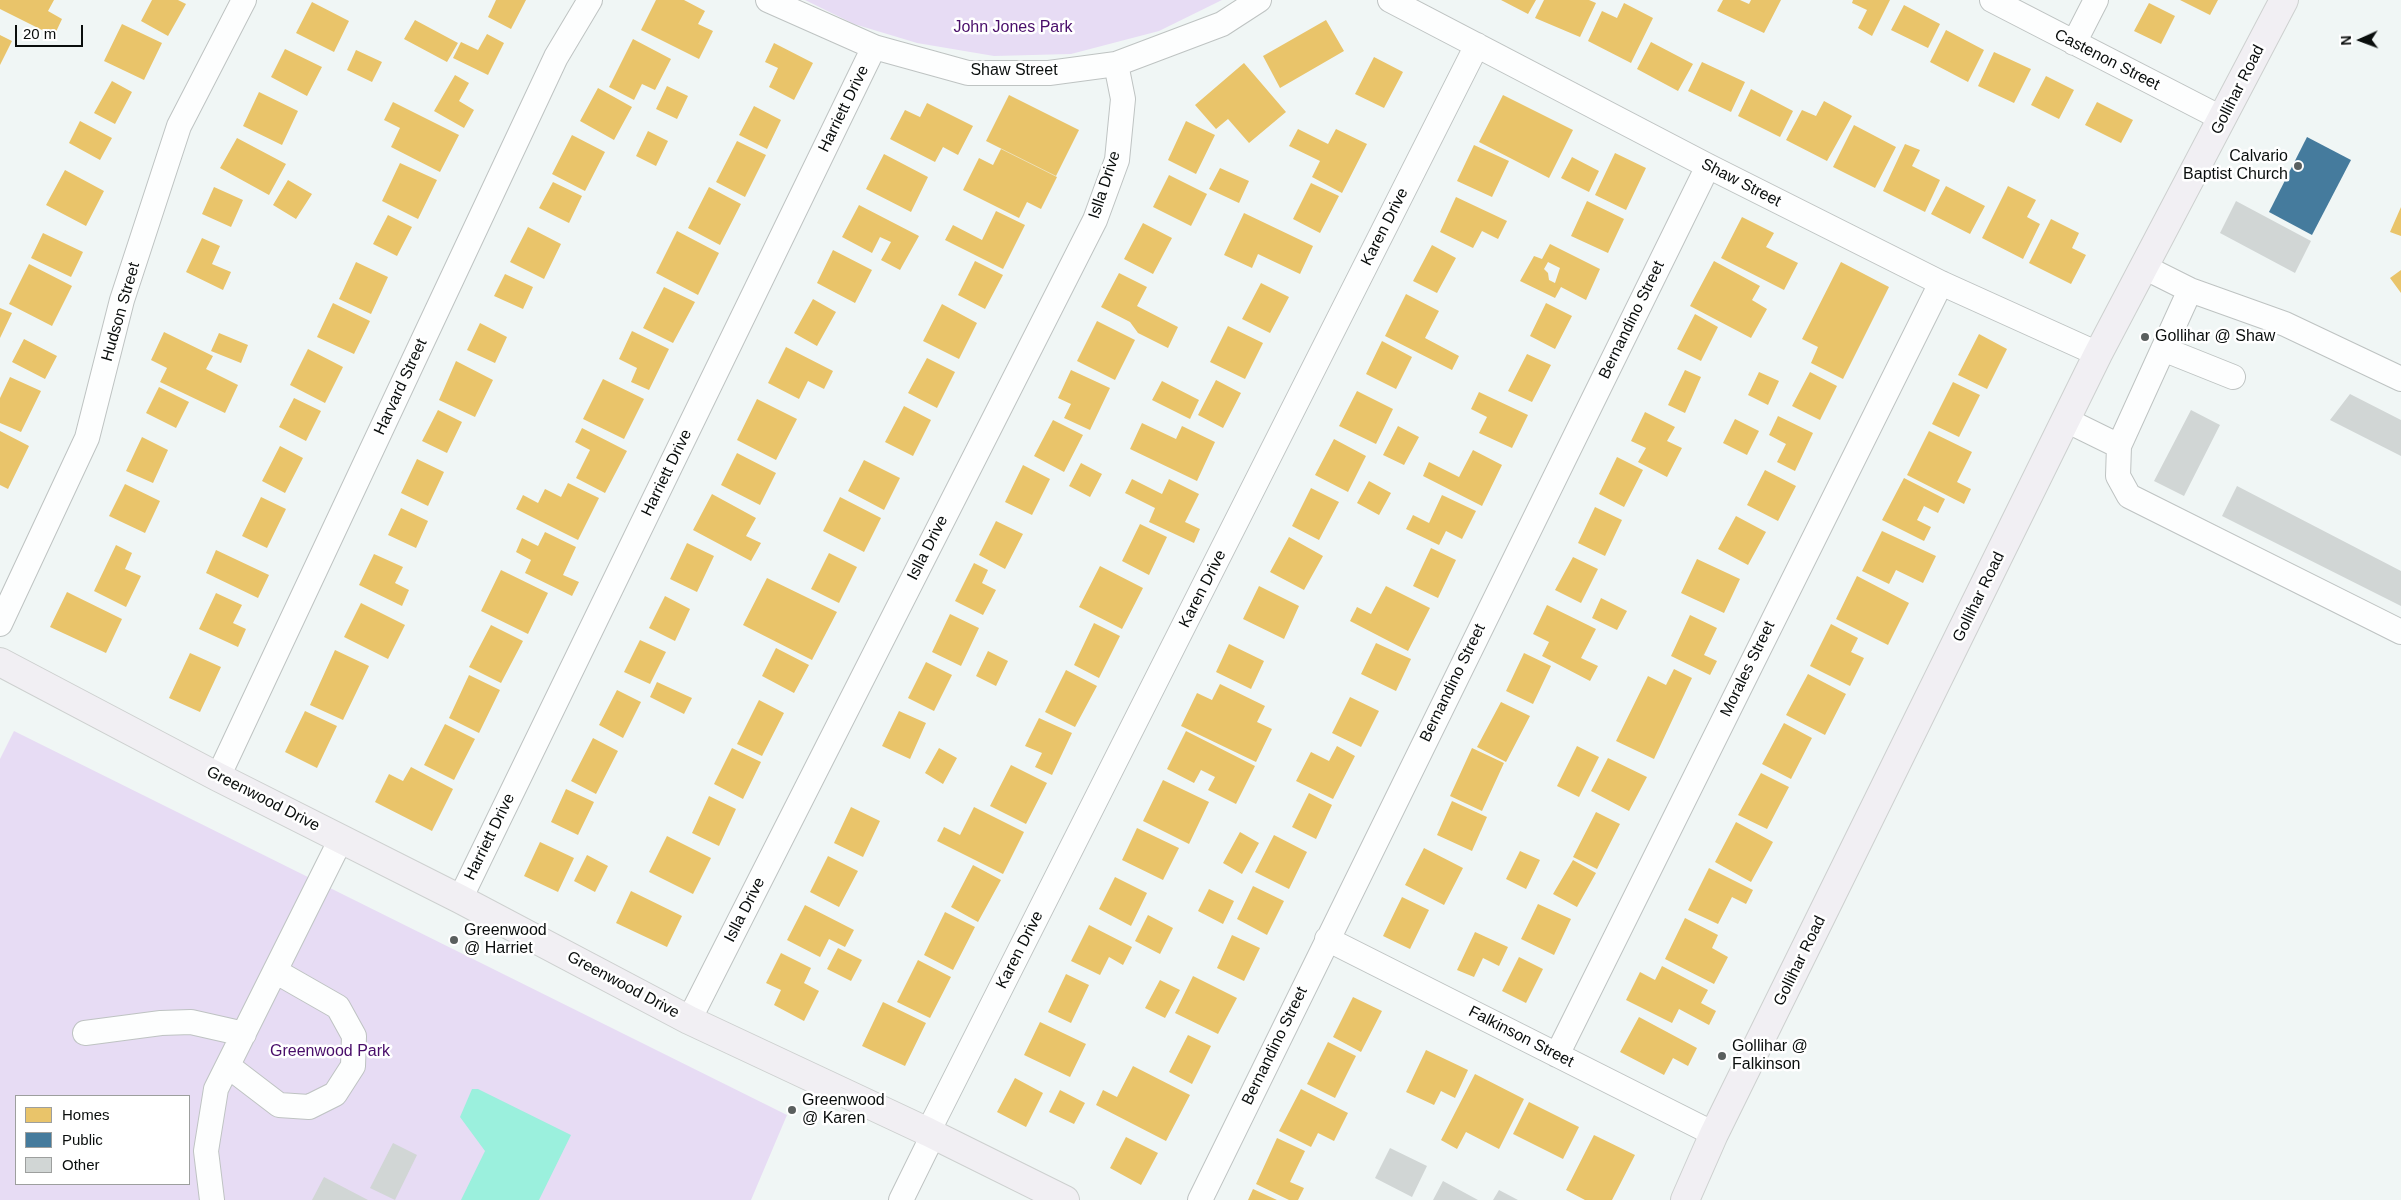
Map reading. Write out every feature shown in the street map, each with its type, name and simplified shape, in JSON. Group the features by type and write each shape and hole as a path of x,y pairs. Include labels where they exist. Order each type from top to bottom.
{"main road":[{"name":"Gollihar Road","path":"1685,1200 1714,1134 2098,354 2284,0"},
{"name":"Greenwood Drive","path":"0,662 218,777 460,899 689,1020 930,1133 1065,1200"}],"street":[{"name":"Hudson Street","path":"0,624 87,438 122,300 179,126 244,0"},
{"name":"Harvard Street","path":"218,777 556,57 590,0"},
{"name":"Shaw Street","path":"768,0 874,47 968,73 1049,73 1116,64 1222,24 1259,0"},
{"name":"Shaw Street","path":"1390,0 1708,166 1941,283 2098,354"},
{"name":"Castenon Street","path":"1992,0 2223,119"},
{"path":"2074,42 2096,0"},
{"name":"Karen Drive","path":"901,1200 930,1133 1477,45"},
{"name":"Harriett Drive","path":"460,899 874,47"},
{"name":"Islla Drive","path":"689,1020 1095,220 1117,160 1123,99 1116,64"},
{"name":"Bernandino Street","path":"1200,1200 1708,166"},
{"path":"2144,267 2190,290 2285,324 2401,379"},
{"name":"Morales Street","path":"1557,1055 1941,283"},
{"path":"2190,290 2119,446 2118,476 2129,496 2401,632"},
{"path":"2163,349 2233,377"},
{"path":"2066,420 2119,446"},
{"path":"212,1200 206,1151 216,1089 340,839"},
{"name":"Falkinson Street","path":"1327,939 1714,1134"},
{"path":"228,1066 279,1104 309,1107 335,1094 353,1066 354,1036 338,1007 275,971"},
{"path":"85,1033 161,1023 191,1022 244,1034"}],"green space":[{"name":"John Jones Park","path":"805,0 1222,0 1159,31 1071,54 994,56 917,43 854,24"},
{"name":"Greenwood Park","path":"14,731 787,1115 751,1200 0,1200 0,759"}],"shaded area":[{"path":"472,1089 478,1089 571,1135 539,1200 461,1200 485,1151 460,1117"}],"building: Homes":[{"path":"0,0 54,0 48,11 62,19 54,36 0,9"},
{"path":"152,0 178,0 186,4 168,36 141,21"},
{"path":"496,0 526,0 511,29 488,17"},
{"path":"656,0 684,0 705,11 698,24 713,31 699,59 641,30"},
{"path":"1501,0 1536,0 1528,14"},
{"path":"1544,0 1589,0 1596,3 1580,37 1535,18"},
{"path":"1723,0 1740,0 1749,4 1751,0 1781,0 1764,33 1717,11"},
{"path":"1853,0 1890,0 1872,36 1858,28 1867,10 1852,3"},
{"path":"2180,0 2218,0 2210,15"},
{"path":"312,2 349,21 334,52 296,33"},
{"path":"1624,3 1653,18 1631,63 1588,41 1602,11 1617,18"},
{"path":"2149,3 2175,16 2161,44 2134,31"},
{"path":"1904,5 1940,24 1928,48 1891,30"},
{"path":"415,20 458,43 447,62 404,39"},
{"path":"1326,20 1344,51 1280,88 1263,56"},
{"path":"122,24 162,43 144,80 104,61"},
{"path":"1946,30 1984,50 1968,82 1930,62"},
{"path":"487,34 504,43 488,75 453,58 461,42 478,50"},
{"path":"0,35 12,41 0,65"},
{"path":"633,39 671,59 655,90 642,84 634,100 609,87"},
{"path":"1651,42 1693,64 1678,91 1637,69"},
{"path":"774,43 813,63 794,100 769,87 778,68 765,62"},
{"path":"285,49 322,67 307,96 271,77"},
{"path":"356,50 382,62 372,82 347,70"},
{"path":"1994,52 2031,69 2014,103 1978,86"},
{"path":"1374,57 1403,72 1384,108 1355,94"},
{"path":"1702,62 1745,82 1731,112 1688,91"},
{"path":"1244,63 1286,112 1249,143 1228,119 1216,129 1195,105"},
{"path":"455,75 469,83 459,101 474,110 464,128 434,111"},
{"path":"2046,76 2074,90 2059,119 2031,105"},
{"path":"112,81 132,92 115,124 94,113"},
{"path":"667,86 688,96 677,119 656,109"},
{"path":"598,88 632,107 614,140 580,121"},
{"path":"1751,89 1793,111 1780,137 1738,116"},
{"path":"259,92 298,111 282,145 243,126"},
{"path":"1009,95 1079,130 1056,176 986,141"},
{"path":"1503,95 1573,130 1549,178 1479,142"},
{"path":"1824,101 1852,116 1827,161 1786,140 1802,110 1816,116"},
{"path":"393,102 459,135 440,172 391,147 400,128 384,120"},
{"path":"2097,102 2133,120 2121,143 2085,125"},
{"path":"927,103 973,126 958,155 943,147 935,162 890,139 905,110 920,117"},
{"path":"754,106 781,120 767,149 739,135"},
{"path":"80,121 112,138 100,160 69,143"},
{"path":"1186,121 1215,135 1196,174 1168,160"},
{"path":"1854,125 1896,147 1875,188 1833,167"},
{"path":"1298,129 1328,144 1336,129 1367,144 1342,193 1312,177 1320,161 1289,146"},
{"path":"648,131 668,141 656,166 636,156"},
{"path":"572,135 605,152 585,191 552,174"},
{"path":"237,138 286,164 269,195 220,168"},
{"path":"737,141 766,155 745,197 716,182"},
{"path":"1905,144 1920,150 1912,166 1940,180 1925,212 1883,191"},
{"path":"1474,145 1509,161 1492,197 1457,181"},
{"path":"1001,149 1057,177 1041,209 1027,202 1019,218 963,190 979,158 993,165"},
{"path":"1615,153 1646,168 1626,210 1595,195"},
{"path":"884,154 928,177 911,212 866,189"},
{"path":"1572,157 1599,171 1589,192 1561,178"},
{"path":"400,163 437,180 418,219 382,201"},
{"path":"1220,168 1249,181 1239,203 1209,189"},
{"path":"65,170 104,191 86,226 46,205"},
{"path":"1169,175 1207,194 1191,226 1153,207"},
{"path":"288,180 312,194 296,219 273,205"},
{"path":"553,182 582,196 569,223 539,208"},
{"path":"1311,183 1339,196 1320,233 1293,219"},
{"path":"1946,186 1985,206 1970,234 1931,214"},
{"path":"2008,186 2036,200 2027,217 2040,224 2023,259 1982,238"},
{"path":"214,187 243,200 231,227 202,214"},
{"path":"709,187 741,204 720,245 688,228"},
{"path":"1456,197 1507,221 1498,239 1482,231 1473,248 1440,232"},
{"path":"1587,201 1624,219 1608,253 1571,236"},
{"path":"859,205 919,236 900,270 881,260 891,242 880,237 872,253 842,237"},
{"path":"2401,207 2401,236 2390,232"},
{"path":"996,211 1025,225 1003,269 945,240 953,225 982,240"},
{"path":"1244,213 1313,246 1300,274 1258,254 1252,268 1224,255"},
{"path":"388,215 412,227 397,256 373,244"},
{"path":"1742,217 1774,233 1766,247 1798,263 1784,290 1721,258"},
{"path":"2051,219 2079,233 2072,248 2086,255 2071,284 2029,263"},
{"path":"1143,223 1172,238 1153,274 1124,259"},
{"path":"528,227 561,244 544,279 510,262"},
{"path":"677,231 719,253 698,295 656,273"},
{"path":"43,233 83,252 71,277 31,258"},
{"path":"202,238 220,246 212,264 231,272 223,290 186,272"},
{"path":"1550,244 1600,269 1586,300 1561,287 1555,298 1520,281 1534,256 1542,259","holes":["1548,262 1560,268 1555,283 1549,280 1548,273 1544,269"]},
{"path":"1432,245 1456,258 1437,293 1413,281"},
{"path":"833,250 872,270 855,303 817,283"},
{"path":"975,261 1003,275 985,309 958,295"},
{"path":"1714,261 1760,286 1752,300 1767,309 1751,338 1690,306"},
{"path":"356,262 388,277 371,314 339,299"},
{"path":"1841,262 1889,287 1843,379 1811,363 1818,347 1802,339"},
{"path":"29,264 72,286 52,326 9,304"},
{"path":"2401,270 2401,293 2390,278"},
{"path":"1119,273 1147,287 1137,306 1178,327 1168,348 1138,333 1130,322 1101,307"},
{"path":"505,274 533,287 523,309 494,296"},
{"path":"1261,283 1289,297 1270,333 1242,319"},
{"path":"664,287 695,302 673,343 643,328"},
{"path":"1406,294 1439,311 1425,338 1459,356 1452,370 1385,336"},
{"path":"813,299 836,312 817,346 794,333"},
{"path":"333,303 370,321 354,354 317,337"},
{"path":"1546,303 1572,316 1555,349 1530,336"},
{"path":"942,304 977,323 959,359 923,341"},
{"path":"0,308 12,313 0,338"},
{"path":"1695,314 1718,327 1701,361 1677,349"},
{"path":"1097,321 1135,340 1115,380 1077,361"},
{"path":"480,323 507,337 495,363 467,350"},
{"path":"1228,326 1263,343 1245,379 1210,362"},
{"path":"632,331 669,349 649,390 631,382 637,368 619,359"},
{"path":"164,332 213,356 206,369 238,385 225,413 160,382 167,368 151,360"},
{"path":"219,333 248,345 241,363 211,351"},
{"path":"1979,334 2007,349 1987,389 1958,375"},
{"path":"24,339 57,356 45,379 12,362"},
{"path":"1382,341 1412,357 1396,389 1366,374"},
{"path":"786,347 833,371 824,389 808,381 799,399 768,383"},
{"path":"308,349 343,367 325,403 290,385"},
{"path":"1527,354 1551,365 1532,402 1508,391"},
{"path":"927,358 955,372 937,408 908,393"},
{"path":"456,361 493,380 475,417 439,400"},
{"path":"1071,370 1110,388 1090,430 1064,418 1071,404 1058,398"},
{"path":"1685,370 1701,377 1685,413 1668,405"},
{"path":"1759,372 1779,381 1768,405 1748,395"},
{"path":"1810,372 1837,386 1820,420 1792,406"},
{"path":"10,377 41,391 21,432 0,423 0,398"},
{"path":"603,379 644,399 624,439 583,419"},
{"path":"1216,380 1241,393 1223,428 1198,415"},
{"path":"1162,381 1199,400 1190,419 1152,400"},
{"path":"1953,382 1980,395 1959,437 1932,424"},
{"path":"159,387 189,402 176,428 146,413"},
{"path":"1357,391 1393,409 1376,444 1339,426"},
{"path":"1479,392 1528,415 1512,448 1479,433 1487,417 1471,409"},
{"path":"294,398 321,411 306,441 279,427"},
{"path":"757,399 797,419 776,460 737,440"},
{"path":"904,406 931,420 913,456 885,442"},
{"path":"438,410 462,422 447,453 422,441"},
{"path":"1645,412 1675,427 1667,441 1682,448 1667,477 1638,462 1646,448 1631,441"},
{"path":"1778,416 1813,433 1795,471 1777,462 1786,444 1769,435"},
{"path":"1735,419 1759,431 1747,455 1723,443"},
{"path":"1053,420 1083,435 1064,472 1034,456"},
{"path":"1142,423 1176,439 1182,426 1215,442 1197,481 1130,449"},
{"path":"1398,426 1419,437 1404,465 1383,455"},
{"path":"582,428 627,451 605,493 576,478 590,450 575,442"},
{"path":"0,431 29,446 8,489 0,485"},
{"path":"1929,431 1972,452 1957,482 1971,489 1964,504 1907,475"},
{"path":"142,437 168,450 153,483 126,471"},
{"path":"1334,439 1366,456 1348,492 1315,475"},
{"path":"280,446 303,458 285,493 262,481"},
{"path":"1473,450 1502,465 1482,506 1423,476 1429,462 1459,477"},
{"path":"737,453 776,473 760,505 721,485"},
{"path":"1617,457 1643,470 1624,507 1599,494"},
{"path":"417,459 444,472 428,506 401,493"},
{"path":"864,460 900,478 884,510 848,491"},
{"path":"1081,463 1102,474 1090,497 1069,486"},
{"path":"1023,465 1050,479 1032,515 1005,502"},
{"path":"1765,470 1796,486 1778,521 1747,505"},
{"path":"1904,478 1945,499 1938,513 1924,506 1917,520 1931,527 1924,541 1882,520"},
{"path":"1132,479 1162,494 1169,479 1199,494 1185,522 1200,529 1194,543 1149,522 1155,508 1125,493"},
{"path":"1369,481 1391,493 1379,515 1357,503"},
{"path":"568,483 599,498 578,540 516,509 523,495 538,503 545,489 561,497"},
{"path":"125,484 160,501 145,533 109,516"},
{"path":"1311,488 1339,502 1319,540 1292,526"},
{"path":"712,494 756,518 746,536 761,543 751,561 693,530"},
{"path":"1442,495 1476,511 1462,539 1446,531 1439,545 1406,529 1413,515 1429,523"},
{"path":"261,497 286,509 267,548 242,536"},
{"path":"840,497 881,518 864,552 823,531"},
{"path":"1595,507 1622,520 1605,556 1578,543"},
{"path":"401,508 428,521 416,548 388,535"},
{"path":"1736,516 1766,532 1748,565 1718,549"},
{"path":"996,521 1023,534 1005,569 979,555"},
{"path":"1140,524 1167,537 1149,575 1122,561"},
{"path":"1882,531 1936,556 1923,583 1896,570 1889,584 1862,571"},
{"path":"545,532 576,547 563,575 579,582 572,596 525,573 531,560 516,552 522,538 538,546"},
{"path":"1289,537 1323,556 1304,590 1270,572"},
{"path":"687,543 714,556 697,592 670,579"},
{"path":"116,545 132,553 125,569 141,576 126,607 94,591"},
{"path":"1431,548 1456,560 1438,598 1413,586"},
{"path":"216,550 269,575 258,598 206,573"},
{"path":"829,553 857,567 839,603 811,589"},
{"path":"374,554 403,567 395,583 409,590 402,606 359,585"},
{"path":"1573,557 1598,569 1581,603 1555,590"},
{"path":"1697,559 1740,579 1724,613 1681,593"},
{"path":"974,563 988,570 982,583 996,590 983,615 955,601"},
{"path":"1100,566 1143,588 1122,629 1079,607"},
{"path":"501,570 548,593 528,634 481,611"},
{"path":"1857,576 1909,603 1888,645 1836,619"},
{"path":"767,578 837,612 812,660 743,625"},
{"path":"1259,586 1299,606 1284,639 1243,619"},
{"path":"1386,586 1430,608 1408,651 1350,621 1357,607 1371,614"},
{"path":"67,592 122,619 106,653 50,627"},
{"path":"216,593 242,605 233,623 246,629 238,647 199,629"},
{"path":"665,596 690,609 675,641 649,628"},
{"path":"1601,598 1627,611 1617,630 1592,618"},
{"path":"361,603 405,625 388,659 344,637"},
{"path":"1547,605 1596,629 1581,658 1598,666 1590,681 1542,656 1549,642 1533,634"},
{"path":"950,614 979,628 961,666 932,652"},
{"path":"1690,615 1717,628 1704,655 1717,661 1710,675 1671,656"},
{"path":"1094,623 1120,636 1099,678 1074,665"},
{"path":"1831,624 1858,638 1851,652 1864,658 1850,686 1810,666"},
{"path":"491,625 523,641 501,683 469,667"},
{"path":"640,640 666,652 650,684 624,672"},
{"path":"1376,643 1411,659 1396,691 1361,674"},
{"path":"1229,644 1264,661 1251,689 1216,672"},
{"path":"776,648 809,665 794,693 762,676"},
{"path":"335,650 369,666 343,720 310,705"},
{"path":"988,651 1008,661 996,686 976,676"},
{"path":"190,653 221,667 200,712 169,698"},
{"path":"1524,653 1551,666 1533,704 1506,691"},
{"path":"926,662 952,675 934,711 908,698"},
{"path":"1674,669 1692,678 1654,759 1616,741 1648,676 1666,685"},
{"path":"1066,670 1097,686 1075,727 1045,712"},
{"path":"1808,674 1846,694 1825,735 1786,715"},
{"path":"469,675 500,690 479,733 449,718"},
{"path":"657,682 692,698 684,714 650,697"},
{"path":"1220,684 1265,706 1257,722 1272,729 1256,762 1181,726 1197,693 1212,700"},
{"path":"617,690 641,702 623,738 599,725"},
{"path":"1350,697 1379,711 1361,747 1332,733"},
{"path":"759,700 784,713 762,756 737,744"},
{"path":"1501,702 1530,716 1506,762 1477,747"},
{"path":"305,711 337,726 317,768 285,752"},
{"path":"899,711 926,723 910,759 882,746"},
{"path":"1039,718 1072,733 1052,775 1035,767 1042,753 1025,746"},
{"path":"1784,723 1812,738 1791,779 1762,764"},
{"path":"445,724 475,739 454,780 424,765"},
{"path":"1186,731 1255,766 1236,804 1208,790 1215,777 1201,770 1194,783 1167,769"},
{"path":"593,738 618,751 596,794 571,781"},
{"path":"1337,746 1355,756 1333,799 1296,781 1311,752 1329,761"},
{"path":"1577,746 1599,757 1579,797 1557,786"},
{"path":"732,748 761,762 743,799 714,784"},
{"path":"939,748 957,758 943,784 925,773"},
{"path":"1472,748 1504,763 1482,811 1450,796"},
{"path":"1608,758 1647,777 1629,811 1591,791"},
{"path":"1011,765 1047,783 1026,824 990,806"},
{"path":"411,767 453,789 432,831 375,802 389,774 403,781"},
{"path":"1761,773 1789,787 1767,829 1738,815"},
{"path":"1163,780 1209,802 1189,844 1143,821"},
{"path":"566,789 594,802 578,835 551,822"},
{"path":"1309,793 1332,805 1316,839 1292,827"},
{"path":"709,796 736,809 719,846 692,833"},
{"path":"1452,801 1487,817 1472,851 1437,835"},
{"path":"851,807 880,821 863,857 834,843"},
{"path":"974,807 1024,832 1003,874 937,841 944,827 960,835"},
{"path":"1596,812 1620,824 1597,869 1573,857"},
{"path":"1736,822 1773,842 1751,882 1715,862"},
{"path":"1137,828 1179,848 1163,880 1122,860"},
{"path":"1240,832 1259,843 1242,874 1223,863"},
{"path":"1274,835 1307,852 1289,889 1255,872"},
{"path":"667,836 711,858 693,894 649,872"},
{"path":"540,842 574,858 558,892 524,876"},
{"path":"1424,848 1463,868 1444,905 1405,885"},
{"path":"1520,851 1540,860 1526,889 1506,879"},
{"path":"587,855 608,866 595,892 574,881"},
{"path":"828,856 858,871 839,907 810,892"},
{"path":"1573,860 1596,873 1577,907 1553,894"},
{"path":"973,865 1001,880 978,922 951,907"},
{"path":"1709,868 1753,890 1746,904 1732,897 1718,924 1688,910"},
{"path":"1115,877 1147,893 1131,926 1099,909"},
{"path":"1253,886 1284,901 1267,935 1237,919"},
{"path":"1209,889 1234,901 1223,924 1198,911"},
{"path":"631,891 682,916 667,947 616,923"},
{"path":"1402,897 1429,910 1410,949 1383,936"},
{"path":"1538,904 1571,919 1554,955 1521,939"},
{"path":"805,905 854,930 845,947 829,939 820,957 787,940"},
{"path":"945,912 975,927 953,970 924,955"},
{"path":"1148,915 1173,928 1160,954 1135,941"},
{"path":"1685,918 1718,935 1712,948 1728,957 1714,984 1665,959"},
{"path":"1089,925 1132,947 1123,965 1109,957 1100,975 1071,961"},
{"path":"1475,932 1508,947 1499,966 1483,958 1474,977 1457,970"},
{"path":"1232,935 1260,948 1244,981 1217,968"},
{"path":"838,948 862,960 851,981 827,969"},
{"path":"781,953 811,968 804,983 819,991 804,1021 774,1005 781,990 766,983"},
{"path":"1519,957 1543,969 1526,1003 1502,991"},
{"path":"918,960 951,977 930,1018 897,1002"},
{"path":"1662,966 1708,990 1701,1003 1716,1011 1709,1025 1679,1009 1672,1023 1626,1000 1640,972 1655,980"},
{"path":"1066,974 1089,985 1071,1023 1048,1012"},
{"path":"1193,976 1237,998 1218,1034 1175,1013"},
{"path":"1160,980 1180,990 1165,1018 1145,1008"},
{"path":"1353,997 1382,1011 1361,1052 1333,1037"},
{"path":"883,1002 926,1023 905,1066 862,1046"},
{"path":"1639,1017 1697,1048 1688,1066 1673,1058 1664,1075 1620,1052"},
{"path":"1040,1022 1086,1044 1070,1077 1024,1055"},
{"path":"1188,1035 1211,1046 1192,1084 1169,1072"},
{"path":"1328,1042 1356,1056 1335,1098 1307,1084"},
{"path":"1426,1050 1468,1070 1455,1098 1441,1091 1434,1105 1406,1092"},
{"path":"1133,1066 1190,1095 1166,1141 1096,1105 1103,1090 1117,1097"},
{"path":"1475,1074 1524,1099 1499,1149 1466,1132 1457,1149 1441,1140"},
{"path":"1015,1078 1043,1093 1026,1127 997,1112"},
{"path":"1301,1089 1348,1113 1334,1141 1318,1133 1311,1147 1279,1131"},
{"path":"1060,1090 1085,1103 1074,1124 1049,1112"},
{"path":"1529,1102 1579,1127 1563,1159 1513,1134"},
{"path":"1594,1135 1635,1155 1612,1200 1585,1200 1566,1190"},
{"path":"1126,1137 1158,1153 1141,1185 1110,1168"},
{"path":"1277,1138 1305,1151 1290,1182 1304,1188 1298,1200 1289,1200 1256,1184"},
{"path":"1253,1189 1277,1200 1248,1200"}],"building: Public":[{"path":"2307,137 2351,160 2312,235 2269,212"}],"building: Other":[{"path":"2236,201 2311,241 2295,273 2220,233"},
{"path":"2350,394 2401,420 2401,456 2330,420"},
{"path":"2191,410 2220,425 2184,496 2154,481"},
{"path":"2237,486 2401,571 2401,606 2222,516"},
{"path":"393,1143 417,1155 395,1200 370,1188"},
{"path":"1390,1148 1427,1166 1412,1197 1375,1178"},
{"path":"324,1177 368,1200 312,1200"},
{"path":"1443,1181 1478,1200 1433,1200"},
{"path":"1499,1190 1518,1200 1493,1200"}],"place":[{"name":"Calvario Baptist Church","path":"2298,166"},
{"name":"Gollihar @ Shaw","path":"2145,337"},
{"name":"Greenwood @ Harriet","path":"454,940"},
{"name":"Gollihar @ Falkinson","path":"1722,1056"},
{"name":"Greenwood @ Karen","path":"792,1110"}]}
